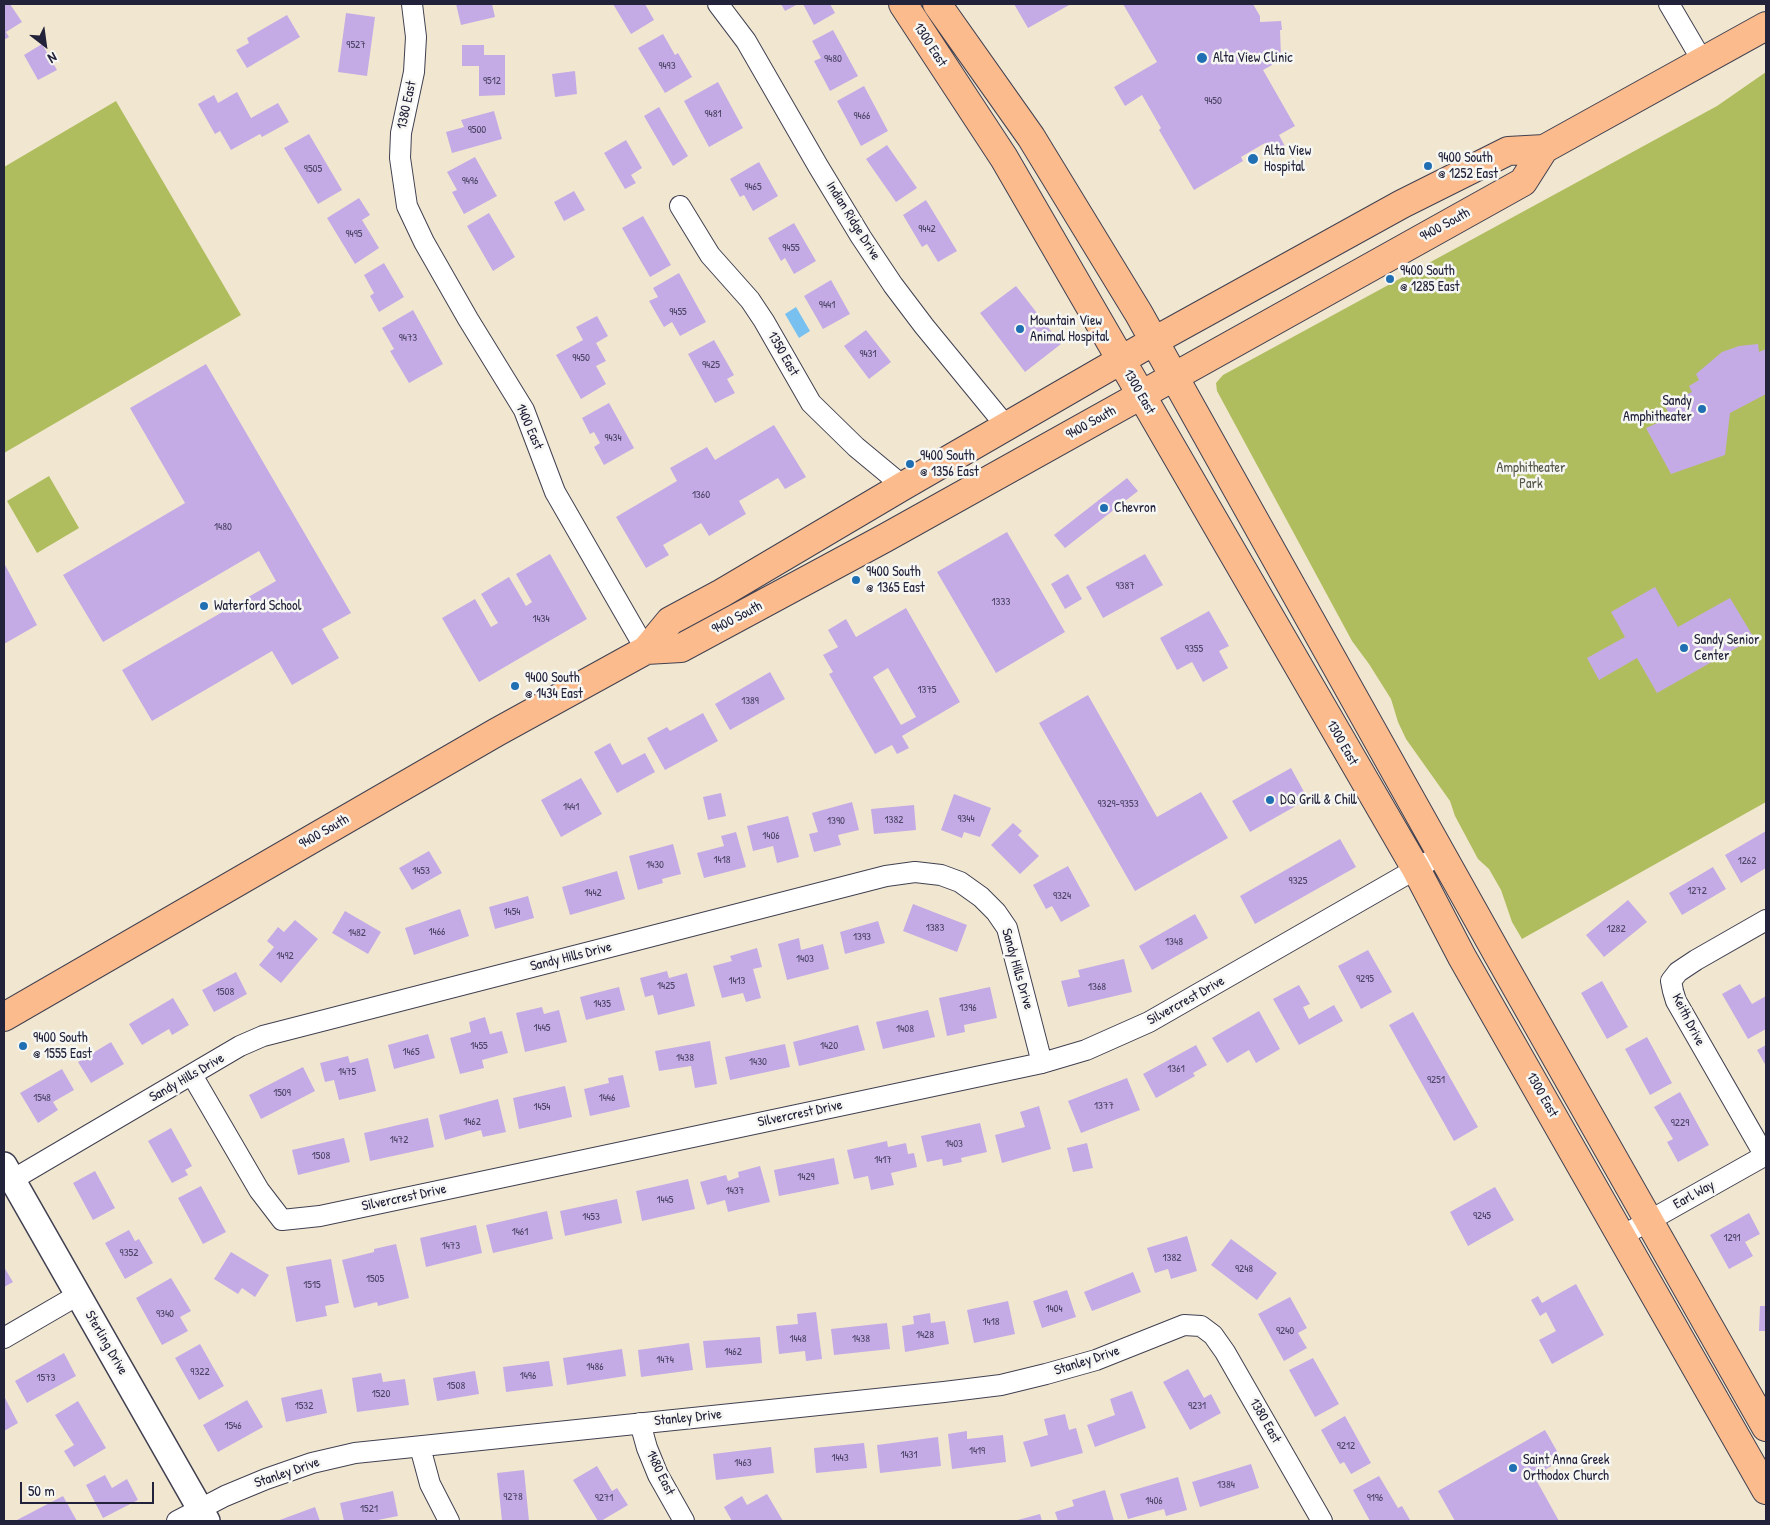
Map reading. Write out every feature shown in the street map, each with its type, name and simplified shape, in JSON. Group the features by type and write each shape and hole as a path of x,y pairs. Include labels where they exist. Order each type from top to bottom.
{"main road":[{"name":"1300 East","path":"903,4 1004,158 1416,869 1462,957 1766,1490"},
{"name":"1300 East","path":"937,4 1032,137 1154,341 1648,1221 1764,1419"},
{"name":"9400 South","path":"4,1017 489,737 646,650 670,621 722,593 1120,360 1335,240 1508,151 1544,149 1766,26"},
{"name":"9400 South","path":"646,650 682,648 885,538 1523,182 1544,149"}],"street":[{"name":"1380 East","path":"407,206 400,158 401,133 414,72 416,37 412,4"},
{"name":"Indian Ridge Drive","path":"718,4 746,41 818,166 861,237 888,277 924,326 1006,426"},
{"path":"1669,4 1703,62"},
{"name":"1400 East","path":"407,206 429,251 524,410 555,492 646,650"},
{"name":"1350 East","path":"680,206 710,255 754,307 811,403 856,447 903,486"},
{"name":"Silvercrest Drive","path":"192,1075 259,1190 282,1220 329,1214 1042,1063 1086,1050 1149,1022 1442,854"},
{"name":"Sandy Hills Drive","path":"8,1173 192,1075 240,1046 263,1036 877,879 915,872 941,875 960,882 981,897 996,912 1007,928 1042,1063"},
{"name":"Keith Drive","path":"1765,1156 1676,1001 1672,991 1672,981 1678,972 1691,963 1766,920"},
{"name":"Earl Way","path":"1622,1236 1765,1156"},
{"name":"Sterling Drive","path":"8,1173 204,1515"},
{"path":"4,1338 78,1296"},
{"name":"Stanley Drive","path":"177,1521 204,1515 266,1479 312,1463 355,1453 1002,1385 1096,1360 1184,1325 1201,1326"},
{"name":"1380 East","path":"1201,1326 1213,1335 1225,1352 1316,1519"},
{"path":"1733,1432 1764,1419"},
{"name":"1480 East","path":"640,1423 647,1448 658,1475 684,1521"},
{"path":"420,1447 430,1484 449,1521"}],"green space":[{"name":"Amphitheater Park","path":"1766,72 1766,802 1522,939 1512,922 1501,890 1489,869 1478,859 1455,816 1450,801 1406,739 1398,722 1391,699 1352,641 1217,391 1216,383 1223,375 1717,106"},
{"path":"116,101 241,315 4,453 4,167"},
{"path":"49,476 79,528 37,553 7,501"}],"water":[{"path":"796,307 810,331 799,338 785,314"}],"building":[{"path":"4,4 10,4 22,22 6,32 9,37 4,40"},
{"path":"456,4 492,4 495,17 461,25"},
{"path":"613,4 645,4 654,20 631,34"},
{"path":"781,4 798,4 785,11"},
{"path":"803,4 830,4 835,13 814,25"},
{"path":"1014,4 1071,4 1028,28"},
{"path":"1123,4 1253,4 1260,16 1260,22 1281,21 1281,56 1271,57 1272,65 1263,70 1295,126 1279,135 1287,150 1273,158 1265,143 1241,157 1243,161 1194,190 1159,130 1161,128 1142,95 1125,106 1114,87 1157,62"},
{"path":"346,13 375,17 367,76 338,72"},
{"path":"287,15 300,37 247,68 236,50 249,43 247,38"},
{"path":"833,30 858,76 830,91 814,61 821,58 812,41"},
{"path":"663,34 675,55 678,53 692,77 665,93 638,48"},
{"path":"42,44 57,70 38,80 24,55"},
{"path":"462,45 484,45 484,55 505,55 505,95 479,96 479,66 462,66"},
{"path":"575,71 577,94 555,97 552,74"},
{"path":"718,82 743,128 709,147 684,101"},
{"path":"864,86 888,131 861,146 837,101"},
{"path":"237,92 251,118 278,103 289,122 262,137 260,134 231,150 220,131 215,134 198,104 214,95 218,103"},
{"path":"659,107 688,156 673,166 644,116"},
{"path":"494,111 502,139 452,153 446,132 464,127 461,120"},
{"path":"309,134 342,190 318,204 284,148"},
{"path":"626,140 642,168 631,175 636,183 625,189 604,153"},
{"path":"887,145 917,188 896,202 866,159"},
{"path":"475,157 497,196 464,214 452,192 457,190 447,172"},
{"path":"759,162 778,196 753,211 744,195 740,197 730,179"},
{"path":"574,191 585,210 564,221 554,202"},
{"path":"359,198 370,215 362,220 379,248 355,264 327,218"},
{"path":"926,200 957,251 938,262 927,244 922,247 903,215"},
{"path":"489,213 515,257 493,271 467,226"},
{"path":"643,216 671,265 650,277 622,228"},
{"path":"794,223 816,261 794,274 785,258 781,261 768,238"},
{"path":"384,263 404,297 379,312 370,296 374,293 364,275"},
{"path":"679,273 706,322 680,336 672,322 664,327 649,301 658,297 653,288"},
{"path":"831,280 850,314 823,329 804,296"},
{"name":"Mountain View Animal Hospital","path":"1016,286 1061,344 1025,372 980,313"},
{"path":"413,310 443,364 409,383 390,351 394,349 382,328"},
{"path":"597,316 608,336 596,343 606,361 596,366 606,384 581,399 556,355 583,340 576,327"},
{"path":"866,330 891,362 869,379 844,346"},
{"path":"714,340 734,375 727,379 735,393 715,403 688,354"},
{"name":"Sandy Amphitheater","path":"1758,344 1759,352 1766,349 1766,394 1730,413 1725,455 1671,474 1646,428 1671,417 1664,405 1692,392 1689,386 1699,380 1696,374 1722,352 1739,346"},
{"path":"206,364 351,613 322,629 339,658 292,685 272,651 152,721 122,670 276,581 259,551 103,642 63,575 185,503 130,408"},
{"path":"609,403 634,448 604,465 594,447 600,443 594,432 590,434 582,418"},
{"path":"774,425 806,477 785,489 778,478 739,501 746,514 709,536 701,523 663,545 669,555 646,568 616,517 677,481 670,468 707,447 715,460"},
{"path":"1127,478 1138,491 1065,548 1054,535"},
{"path":"1007,532 1065,632 996,673 937,572"},
{"path":"550,554 587,619 479,682 442,618 475,599 491,627 498,623 481,594 509,577 526,606 532,602 516,574"},
{"path":"1145,554 1163,585 1103,618 1086,587"},
{"path":"4,563 37,625 4,644"},
{"path":"1068,574 1082,599 1065,609 1051,584"},
{"name":"Sandy Senior Center","path":"1655,587 1678,627 1730,598 1754,638 1657,693 1637,658 1599,680 1587,658 1625,637 1611,612"},
{"path":"906,608 960,702 902,736 909,748 897,754 892,745 875,754 829,674 833,672 823,655 838,647 828,630 846,619 856,637","holes":["888,668 916,717 901,725 873,677"]},
{"path":"1209,611 1229,646 1219,651 1228,668 1203,682 1192,662 1177,670 1160,638"},
{"path":"770,672 785,699 730,730 715,704"},
{"path":"1088,695 1157,817 1201,792 1228,838 1135,891 1039,723"},
{"path":"703,713 718,741 665,770 647,738 667,727 670,731"},
{"path":"610,743 622,765 645,753 655,772 617,793 594,752"},
{"name":"DQ Grill & Chill","path":"1291,768 1308,799 1250,832 1232,801"},
{"path":"581,778 602,814 561,837 541,800"},
{"path":"721,793 726,816 708,820 703,797"},
{"path":"954,794 991,808 980,837 964,832 962,838 941,830"},
{"path":"852,802 859,830 838,835 841,845 814,852 809,834 818,832 812,813"},
{"path":"914,805 916,830 874,834 871,809"},
{"path":"788,816 799,857 777,863 773,846 753,851 747,826"},
{"path":"1013,823 1022,831 1018,835 1039,856 1020,874 991,845"},
{"path":"1766,831 1766,868 1741,883 1725,855"},
{"path":"736,832 746,867 704,878 697,853 724,846 721,836"},
{"path":"1340,839 1356,867 1255,924 1240,896"},
{"path":"673,844 681,874 662,879 663,883 638,890 629,856"},
{"path":"429,851 442,873 412,890 399,868"},
{"path":"1068,866 1090,906 1061,922 1052,906 1046,909 1033,885"},
{"path":"1713,867 1726,889 1682,915 1669,893"},
{"path":"617,871 625,899 570,915 562,887"},
{"path":"528,896 534,918 495,929 489,907"},
{"path":"1628,900 1647,922 1604,957 1586,935"},
{"path":"913,904 967,925 957,952 903,931"},
{"path":"460,909 469,936 414,955 405,928"},
{"path":"345,911 381,932 368,954 332,933"},
{"path":"1195,914 1208,938 1152,970 1139,946"},
{"path":"295,920 318,939 281,983 259,965 274,947 267,941 278,927 284,932"},
{"path":"878,921 885,943 845,954 840,932"},
{"path":"799,938 801,950 823,944 829,969 787,980 778,944"},
{"path":"757,948 762,967 753,969 761,998 746,1002 743,993 722,998 713,966 732,961 730,956"},
{"path":"1368,950 1392,992 1361,1009 1338,966"},
{"path":"1124,959 1132,992 1068,1007 1061,981 1080,977 1078,970"},
{"path":"667,971 669,978 687,973 695,1006 658,1015 653,995 645,997 640,978"},
{"path":"236,972 247,994 214,1012 202,990"},
{"path":"1602,981 1628,1027 1607,1039 1581,993"},
{"path":"1740,984 1752,1004 1766,996 1766,1029 1748,1039 1722,994"},
{"path":"1299,985 1310,1004 1303,1007 1309,1019 1334,1005 1343,1021 1299,1045 1273,999"},
{"path":"619,987 625,1010 586,1020 580,997"},
{"path":"990,987 997,1018 964,1025 965,1032 947,1036 939,998"},
{"path":"173,998 189,1025 172,1035 169,1029 142,1045 129,1024"},
{"path":"542,1007 544,1014 559,1010 567,1042 525,1052 516,1013"},
{"path":"928,1010 935,1037 883,1049 876,1022"},
{"path":"1259,1011 1280,1049 1256,1063 1249,1050 1227,1063 1212,1038"},
{"path":"1413,1012 1478,1127 1454,1141 1389,1025"},
{"path":"485,1017 490,1034 502,1031 508,1053 482,1060 484,1068 460,1074 450,1038 471,1032 469,1022"},
{"path":"858,1025 865,1050 799,1066 793,1042"},
{"path":"428,1034 435,1058 394,1069 388,1045"},
{"path":"1647,1037 1672,1083 1650,1095 1625,1049"},
{"path":"710,1041 717,1084 695,1088 691,1066 659,1071 655,1051"},
{"path":"111,1042 124,1064 91,1083 78,1062"},
{"path":"785,1044 790,1067 730,1080 725,1057"},
{"path":"1196,1045 1207,1065 1193,1073 1195,1076 1156,1098 1143,1074"},
{"path":"1766,1045 1766,1066 1757,1050"},
{"path":"348,1056 350,1063 368,1058 376,1091 339,1100 334,1080 325,1082 320,1063"},
{"path":"303,1067 315,1091 261,1119 249,1095"},
{"path":"62,1069 74,1090 53,1102 58,1110 38,1123 20,1093"},
{"path":"623,1075 630,1107 590,1116 584,1089 609,1083 608,1078"},
{"path":"1127,1078 1140,1110 1081,1133 1068,1101"},
{"path":"565,1086 572,1117 519,1129 513,1098"},
{"path":"1680,1092 1709,1145 1678,1162 1667,1142 1673,1139 1654,1107"},
{"path":"498,1099 506,1132 483,1137 481,1130 445,1140 439,1115"},
{"path":"1039,1106 1051,1149 1002,1163 995,1135 1025,1127 1020,1112"},
{"path":"428,1118 434,1147 370,1161 364,1133"},
{"path":"980,1123 987,1152 961,1158 962,1162 943,1166 942,1159 927,1162 921,1136"},
{"path":"171,1128 192,1166 185,1170 188,1175 172,1183 148,1141"},
{"path":"344,1138 350,1162 298,1175 292,1150"},
{"path":"887,1141 888,1147 906,1143 908,1154 914,1153 917,1167 891,1173 894,1185 871,1190 868,1176 854,1179 847,1150"},
{"path":"1087,1143 1093,1168 1073,1172 1067,1148"},
{"path":"834,1158 839,1184 779,1196 774,1170"},
{"path":"760,1166 770,1202 728,1212 725,1200 707,1205 700,1182 726,1175 728,1181 739,1177 738,1172"},
{"path":"95,1171 115,1208 93,1220 73,1183"},
{"path":"688,1179 695,1209 642,1221 636,1191"},
{"path":"201,1186 226,1232 203,1244 178,1198"},
{"path":"1495,1187 1514,1220 1468,1246 1450,1212"},
{"path":"617,1199 622,1223 565,1236 560,1211"},
{"path":"547,1211 553,1239 493,1253 486,1225"},
{"path":"1749,1213 1760,1234 1745,1242 1753,1256 1729,1269 1710,1235"},
{"path":"476,1225 482,1253 426,1267 420,1238"},
{"path":"129,1230 135,1241 139,1239 153,1263 125,1279 105,1243"},
{"path":"1187,1236 1197,1271 1171,1279 1168,1269 1155,1273 1147,1248"},
{"path":"1231,1239 1277,1273 1257,1300 1211,1265"},
{"path":"396,1244 409,1298 378,1306 377,1302 354,1308 342,1260"},
{"path":"231,1252 269,1275 255,1297 242,1288 238,1294 214,1279"},
{"path":"331,1259 339,1303 325,1306 327,1316 296,1322 286,1267"},
{"path":"4,1267 13,1282 4,1287"},
{"path":"1133,1272 1141,1292 1092,1311 1084,1292"},
{"path":"171,1278 191,1311 180,1317 188,1331 162,1345 136,1298"},
{"path":"1576,1284 1604,1335 1552,1364 1539,1340 1556,1331 1546,1312 1540,1316 1531,1300 1538,1296 1542,1303"},
{"path":"1067,1290 1076,1317 1042,1328 1033,1301"},
{"path":"1290,1297 1307,1328 1298,1333 1307,1348 1284,1361 1258,1314"},
{"path":"1008,1301 1015,1334 974,1343 967,1310"},
{"path":"1760,1306 1766,1306 1766,1331 1759,1331"},
{"path":"816,1312 822,1359 806,1361 805,1351 779,1354 776,1326 798,1324 797,1314"},
{"path":"930,1313 931,1323 945,1321 949,1344 905,1352 902,1326 914,1324 913,1316"},
{"path":"887,1323 890,1349 834,1355 831,1329"},
{"path":"760,1337 762,1363 706,1368 703,1341"},
{"path":"689,1343 693,1370 641,1377 638,1350"},
{"path":"200,1344 224,1386 199,1400 175,1358"},
{"path":"622,1349 626,1376 567,1385 563,1358"},
{"path":"64,1353 76,1376 27,1403 15,1381"},
{"path":"1313,1358 1339,1404 1315,1417 1289,1370"},
{"path":"549,1361 553,1386 506,1392 503,1367"},
{"path":"1188,1369 1204,1398 1211,1394 1221,1413 1190,1430 1163,1382"},
{"path":"475,1371 479,1394 437,1401 433,1378"},
{"path":"381,1373 383,1382 405,1379 409,1405 357,1412 352,1378"},
{"path":"322,1389 327,1413 286,1422 281,1398"},
{"path":"1132,1391 1146,1428 1095,1447 1087,1425 1115,1415 1110,1399"},
{"path":"4,1396 18,1423 4,1431"},
{"path":"247,1400 263,1427 218,1452 203,1425"},
{"path":"78,1401 106,1448 74,1467 64,1451 74,1445 55,1415"},
{"path":"1065,1414 1069,1430 1076,1428 1083,1453 1031,1467 1023,1442 1048,1435 1044,1419"},
{"path":"1345,1416 1371,1463 1351,1474 1344,1462 1340,1464 1321,1430"},
{"name":"Saint Anna Greek Orthodox Church","path":"1545,1430 1562,1460 1534,1476 1559,1521 1455,1521 1438,1491"},
{"path":"967,1431 967,1439 1003,1435 1006,1462 952,1469 948,1434"},
{"path":"938,1437 941,1466 880,1473 877,1445"},
{"path":"864,1443 867,1468 816,1473 814,1448"},
{"path":"771,1447 774,1473 716,1480 713,1454"},
{"path":"1251,1464 1259,1488 1200,1507 1192,1482"},
{"path":"597,1466 612,1491 617,1488 628,1505 601,1521 598,1521 573,1480"},
{"path":"524,1470 529,1521 502,1521 497,1473"},
{"path":"105,1475 112,1488 127,1479 138,1500 103,1518 86,1485"},
{"path":"1379,1476 1398,1508 1402,1506 1410,1520 1370,1521 1353,1490"},
{"path":"1178,1477 1187,1510 1166,1516 1164,1509 1128,1519 1120,1494"},
{"path":"1105,1490 1114,1521 1058,1521 1055,1512 1074,1506 1072,1500"},
{"path":"393,1491 398,1516 373,1521 344,1521 340,1503"},
{"path":"767,1494 783,1521 732,1521 724,1507 742,1496 747,1505"},
{"path":"63,1496 77,1521 15,1521"},
{"path":"315,1507 320,1521 277,1521"},
{"path":"1040,1514 1042,1521 1014,1521"}],"place":[{"name":"Alta View Clinic","path":"1202,58"},
{"name":"Alta View Hospital","path":"1253,159"},
{"name":"9400 South @ 1252 East","path":"1428,166"},
{"name":"9400 South @ 1285 East","path":"1390,279"},
{"name":"Mountain View Animal Hospital","path":"1020,329"},
{"name":"Sandy Amphitheater","path":"1702,409"},
{"name":"9400 South @ 1356 East","path":"910,464"},
{"name":"Chevron","path":"1104,508"},
{"name":"9400 South @ 1365 East","path":"856,580"},
{"name":"Waterford School","path":"204,606"},
{"name":"Sandy Senior Center","path":"1684,648"},
{"name":"9400 South @ 1434 East","path":"515,686"},
{"name":"DQ Grill & Chill","path":"1270,800"},
{"name":"9400 South @ 1555 East","path":"23,1046"},
{"name":"Saint Anna Greek Orthodox Church","path":"1513,1468"}]}
